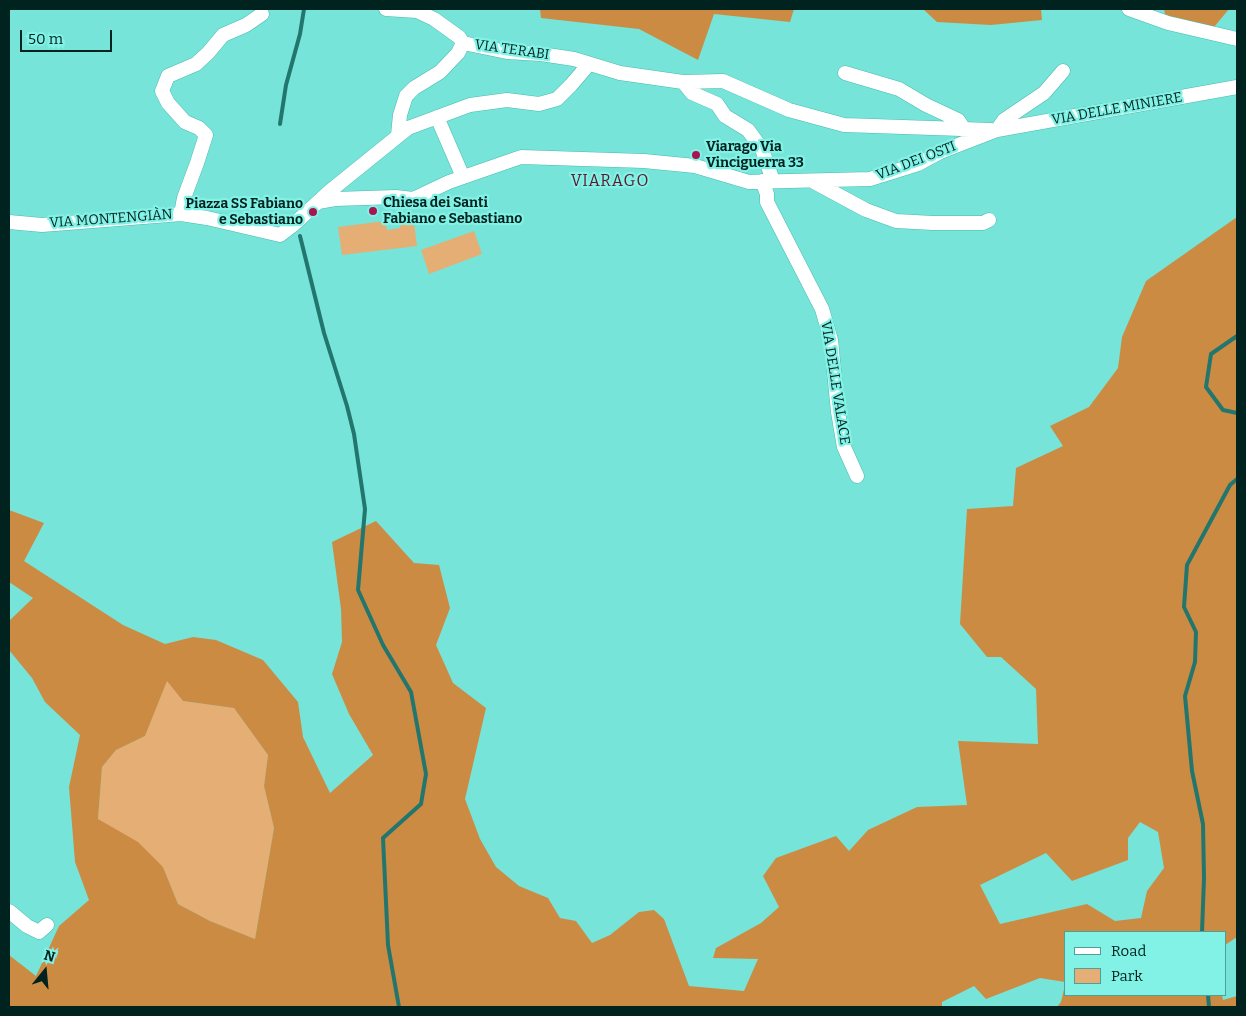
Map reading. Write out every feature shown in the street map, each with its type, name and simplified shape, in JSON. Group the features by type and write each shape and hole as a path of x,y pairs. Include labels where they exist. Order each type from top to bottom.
{"street":[{"path":"386,9 417,11 434,19 459,36 463,43"},
{"path":"1129,9 1168,23 1237,39"},
{"path":"182,214 184,198 206,135 199,128 184,122 168,103 162,91 168,76 196,64 223,35 246,25 262,14"},
{"name":"VIA TERABI","path":"398,135 400,115 406,96 414,88 440,72 458,53 463,43 506,52 566,57 620,73 683,82 723,81 789,110 844,125 997,130"},
{"path":"318,202 408,128 479,104 507,100 538,104 557,99 589,64"},
{"path":"997,130 1004,120 1044,93 1063,71"},
{"path":"845,73 899,88 926,105 958,120 964,130"},
{"name":"VIA DELLE VALACE","path":"683,82 692,93 717,104 725,116 748,130 762,148 768,181 767,202 822,308 831,340 838,412 844,447 857,476"},
{"name":"VIA DELLE MINIERE","path":"997,130 1237,87"},
{"path":"437,117 463,177"},
{"name":"VIA DEI OSTI","path":"318,202 335,199 413,198 463,177 521,157 644,161 695,166 749,182 870,179 918,164 940,152 997,130"},
{"path":"811,181 866,210 896,221 983,223 989,220"},
{"name":"VIA MONTENGIÀN","path":"9,222 42,225 182,214 280,235 294,226 318,202"},
{"path":"9,911 39,932 47,925"}],"green space":[{"path":"413,214 417,246 342,255 338,227 385,221 387,230 400,228 399,216"},
{"path":"474,231 482,254 429,274 421,250"},
{"path":"167,680 183,701 234,708 268,755 264,786 274,828 255,939 210,921 178,904 163,867 98,819 102,767 116,750 145,736"}],"shaded area":[{"path":"540,9 794,9 790,22 714,14 698,60 639,29 541,18"},
{"path":"923,9 1041,9 1042,20 991,25 937,22"},
{"path":"1164,9 1229,9 1214,27 1166,19"},
{"path":"1237,217 1237,937 1226,944 1226,931 1064,931 1064,982 1040,978 986,999 974,986 942,1002 942,1007 9,1007 9,955 36,976 59,926 89,900 75,862 69,787 80,735 45,702 32,678 9,650 9,621 33,598 9,582 9,510 44,523 24,561 123,625 165,644 193,637 216,640 263,660 298,702 303,737 330,793 373,755 349,714 332,674 342,642 341,609 332,542 376,521 414,563 439,565 450,608 436,645 453,683 486,708 465,799 480,839 496,867 519,886 548,898 560,918 576,921 592,943 610,935 639,912 654,910 664,919 689,986 744,991 758,959 713,958 716,948 761,923 779,907 763,876 776,858 836,836 849,851 868,830 917,807 967,805 958,741 1038,744 1036,689 1001,657 987,657 960,624 967,509 1013,506 1016,468 1063,446 1050,426 1089,407 1118,368 1122,337 1146,281","holes":["167,681 183,701 234,708 268,755 264,786 274,828 255,939 210,921 178,904 163,867 138,842 98,819 102,767 116,750 145,736","1140,822 1158,832 1164,868 1147,891 1141,918 1115,921 1087,904 1000,924 980,885 1046,853 1072,881 1128,860 1128,838"]},
{"path":"1064,989 1064,996 1222,996 1223,1000 1237,996 1237,1007 1057,1007 1061,1002"}],"waterway":[{"path":"280,124 286,85 300,34 304,9"},
{"path":"300,236 324,333 354,434 365,509 358,590 383,645 411,692 426,774 421,804 383,838 388,945 399,1007"},
{"path":"1237,336 1211,354 1206,387 1223,410 1237,413"},
{"path":"1202,931 1203,824 1192,771 1185,696 1195,662 1196,632 1184,607 1187,565 1230,485 1237,479"},
{"path":"1208,996 1209,1007"}],"place":[{"name":"Viarago Via Vinciguerra 33","path":"696,155"},
{"name":"Chiesa dei Santi Fabiano e Sebastiano","path":"373,211"},
{"name":"Piazza SS Fabiano e Sebastiano","path":"313,212"}],"district":[{"name":"VIARAGO","path":"610,182"}]}
